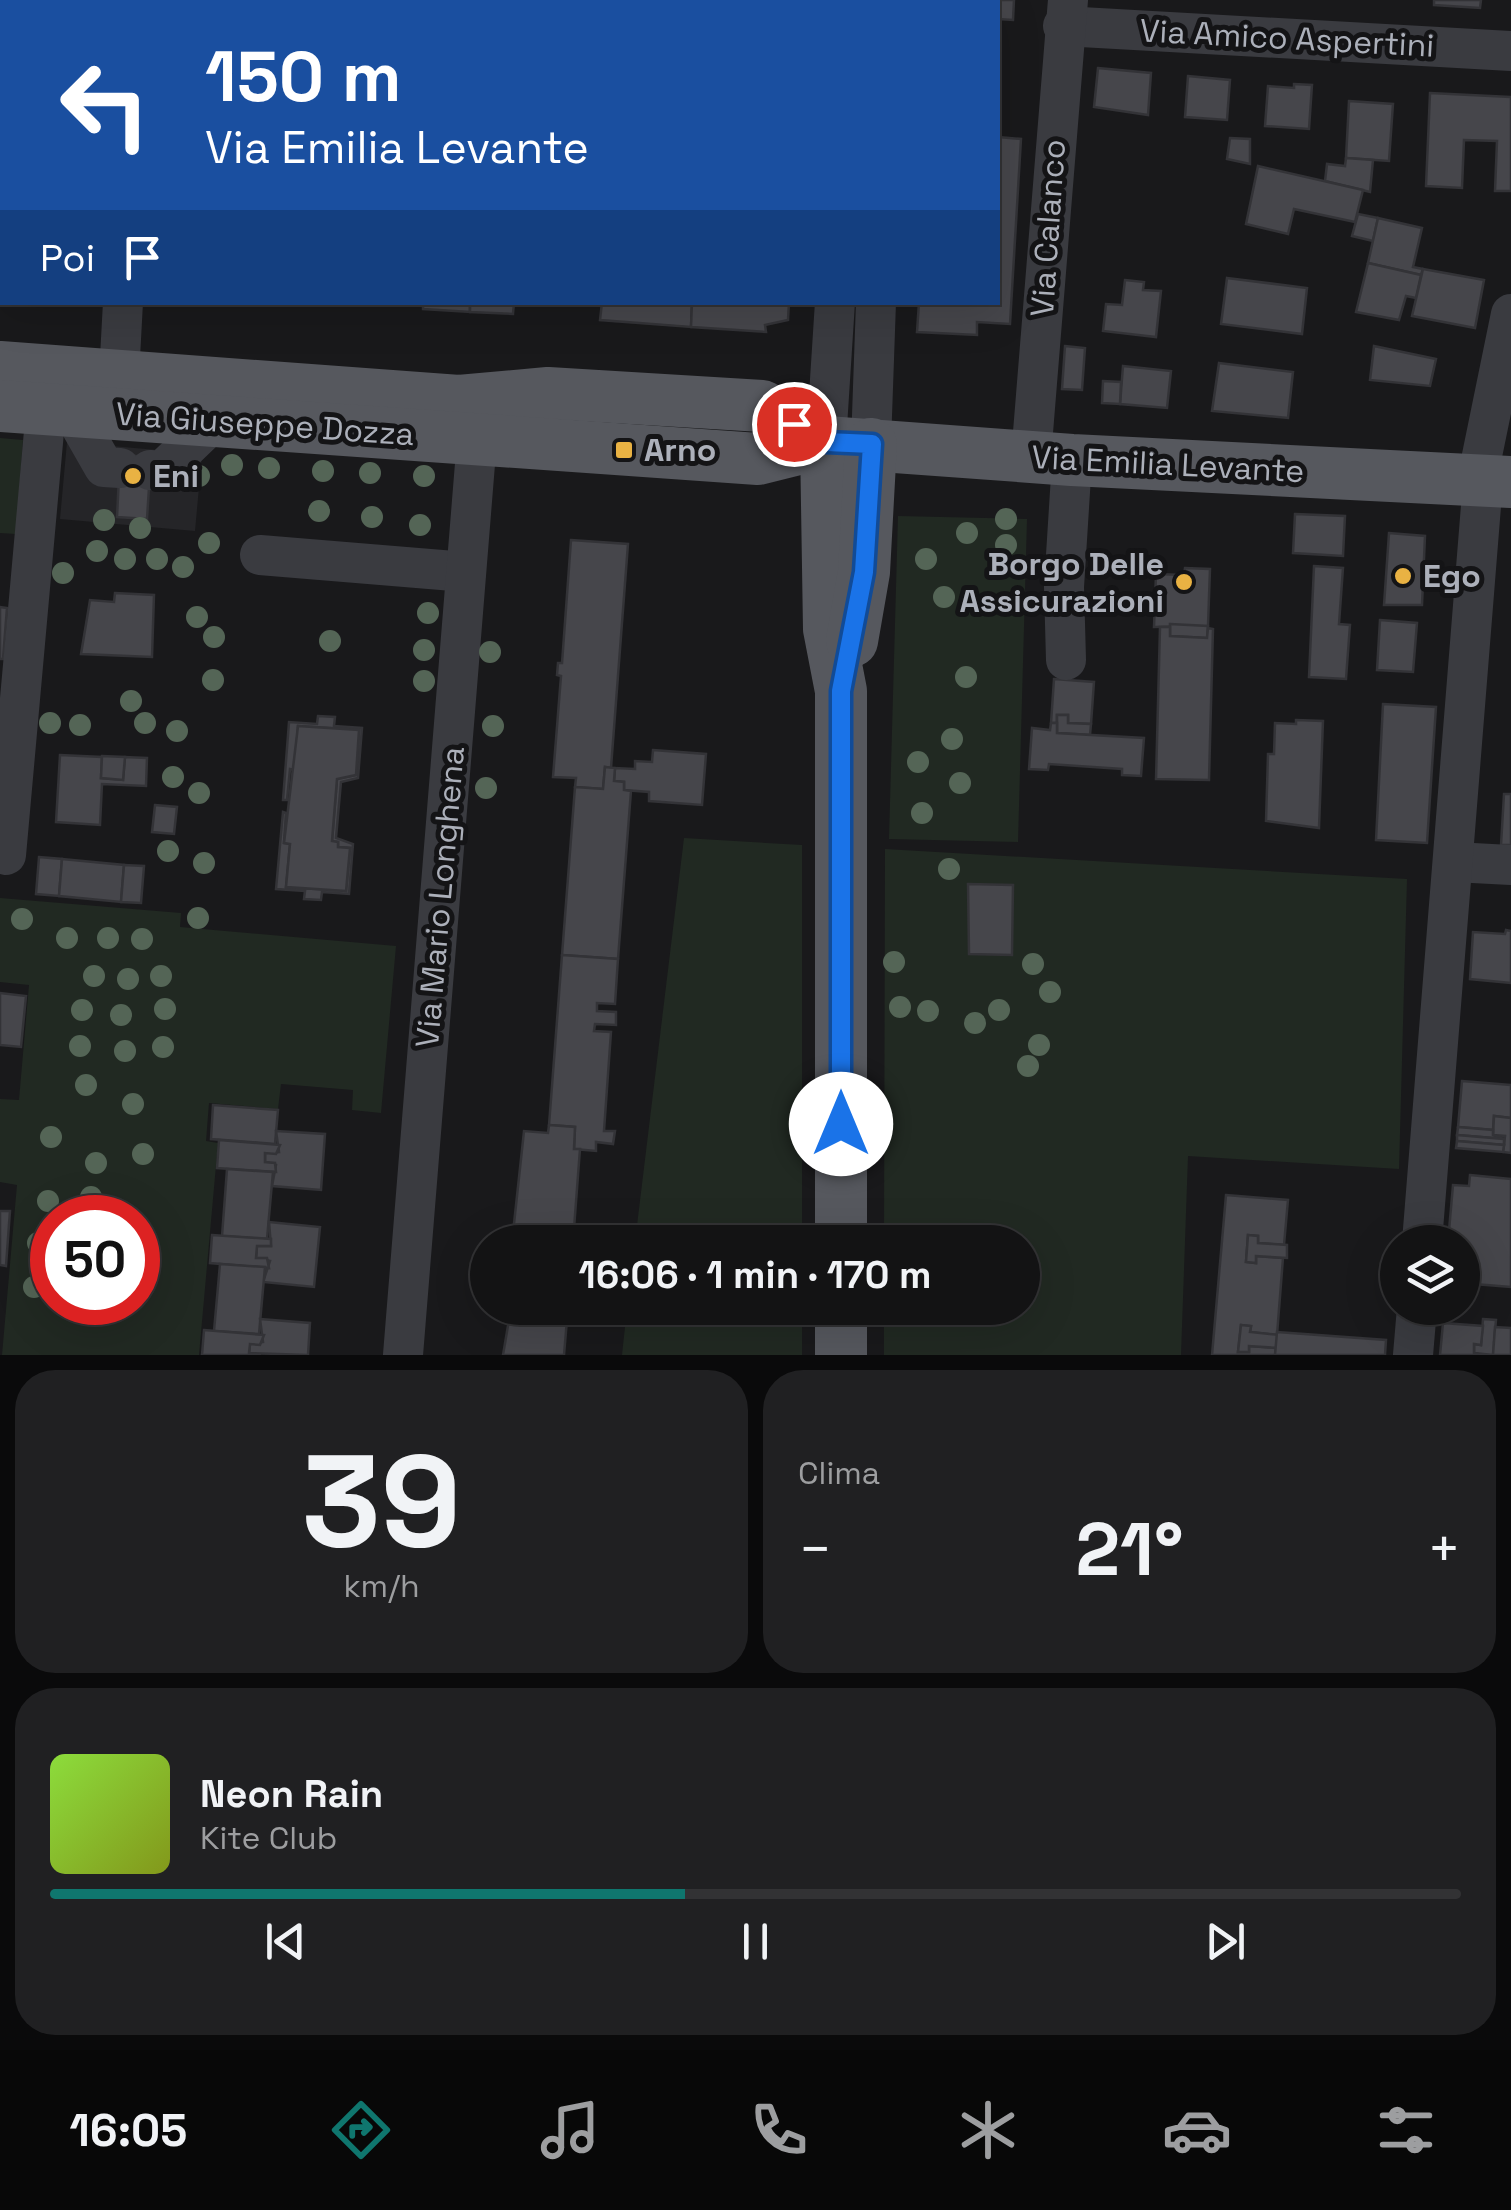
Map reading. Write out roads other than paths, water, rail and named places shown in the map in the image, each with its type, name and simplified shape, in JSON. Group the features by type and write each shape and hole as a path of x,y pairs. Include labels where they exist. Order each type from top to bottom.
{"main road":[{"name":"Via Giuseppe Dozza","path":"0,368 119,376 468,420 530,443 758,459 849,443"},
{"name":"Via Giuseppe Dozza","path":"40,408 214,421 468,420 548,394 762,406 849,443"},
{"name":"Via Emilia Levante","path":"849,443 1490,481"},
{"path":"841,1225 841,691 864,572 849,443"},
{"path":"841,1325 841,1355"}],"street":[{"name":"Via Amico Aspertini","path":"1066,13 1511,51"},
{"name":"Via Calanco","path":"1066,13 1052,458 1064,587 1066,660"},
{"path":"119,376 122,305"},
{"path":"836,305 849,443"},
{"path":"849,443 875,305"},
{"path":"1423,1225 1490,481 1511,314"},
{"path":"40,408 104,467 162,471 214,421"},
{"path":"6,855 40,408"},
{"name":"Via Mario Longhena","path":"403,1355 466,572 468,420"},
{"path":"260,555 466,572"},
{"path":"1454,862 1511,865"},
{"path":"1412,1355 1415,1325"}],"place":[{"name":"Arno","path":"624,450"},
{"name":"Eni","path":"133,476"},
{"name":"Ego","path":"1403,576"},
{"name":"Borgo Delle Assicurazioni","path":"1184,582"}]}
